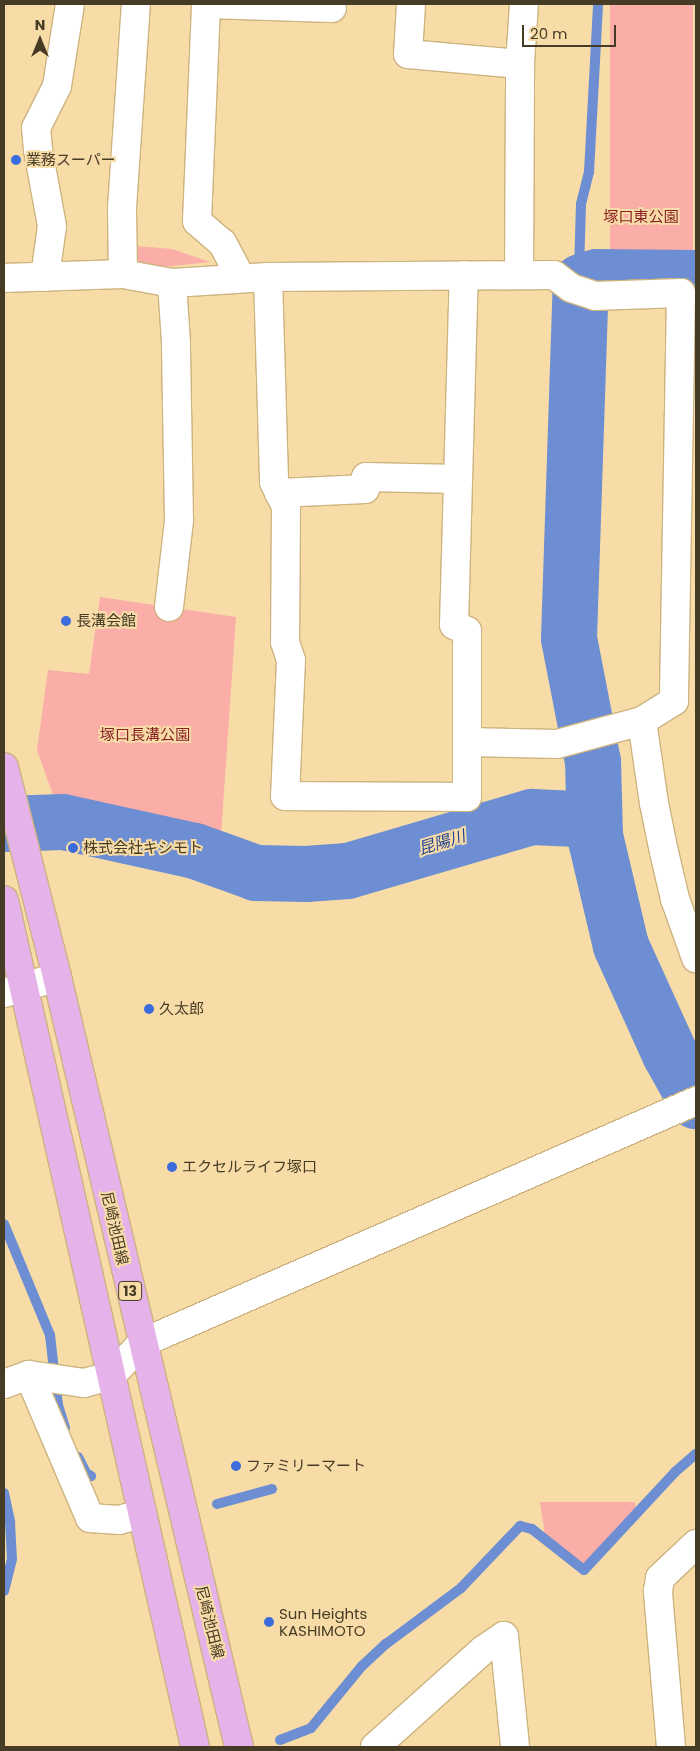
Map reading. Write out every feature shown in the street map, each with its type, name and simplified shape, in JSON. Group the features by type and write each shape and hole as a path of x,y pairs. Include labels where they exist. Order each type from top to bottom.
{"main road":[{"name":"尼崎池田線","path":"4,767 57,978 239,1747"},
{"name":"13","path":"4,900 14,990 111,1376 195,1747"}],"street":[{"path":"45,277 52,226 38,150 36,128 57,86 70,4"},
{"path":"122,274 122,208 136,4"},
{"path":"241,278 222,243 197,221 206,4 332,8"},
{"path":"411,4 408,54 520,64"},
{"path":"519,275 520,64 524,4"},
{"path":"4,278 122,274 172,282 268,277 554,275 583,292 680,293 674,701 642,721 557,744 468,742"},
{"path":"268,277 274,482 286,507 285,642 291,660 285,796 467,797 467,631 454,625 464,275"},
{"path":"169,607 179,520 176,342 172,282"},
{"path":"280,493 365,490 366,477 458,479"},
{"path":"642,721 654,804 664,852 675,898 696,958"},
{"path":"14,990 57,978"},
{"path":"4,1384 47,1378 84,1383 111,1376 142,1343 690,1104"},
{"path":"47,1378 90,1518 119,1520 142,1514"},
{"path":"671,1747 658,1591 660,1578 696,1544"},
{"path":"375,1747 483,1650 504,1636 515,1747"}],"green space":[{"name":"塚口東公園","path":"610,4 693,4 693,265 610,265"},
{"path":"136,246 172,249 210,262 154,268 136,262"},
{"name":"塚口長溝公園","path":"100,597 236,617 221,835 74,803 56,803 37,750 48,670 89,674"},
{"path":"540,1502 635,1502 636,1512 583,1567 545,1535"}],"waterway":[{"path":"581,282 579,271 581,204 589,172 598,4"},
{"path":"595,836 593,762 569,638 581,282 597,277 696,278"},
{"name":"昆陽川","path":"4,824 63,822 195,851 256,873 306,874 348,871 532,817 577,819 589,825 595,836 621,946 670,1054 696,1101"},
{"path":"4,1224 50,1335 58,1405 65,1428"},
{"path":"280,1740 311,1728 362,1666 386,1644 461,1588 520,1526 532,1529 584,1570 675,1472 696,1454"},
{"path":"78,1457 86,1473 91,1476"},
{"path":"217,1504 272,1489"},
{"path":"4,1493 10,1522 12,1559 4,1591"}],"place":[{"name":"業務スーパー","path":"16,160"},
{"name":"長溝会館","path":"66,621"},
{"name":"株式会社キシモト","path":"73,848"},
{"name":"久太郎","path":"149,1009"},
{"name":"エクセルライフ塚口","path":"172,1167"},
{"name":"ファミリーマート","path":"236,1466"},
{"name":"Sun Heights KASHIMOTO","path":"269,1622"}]}
